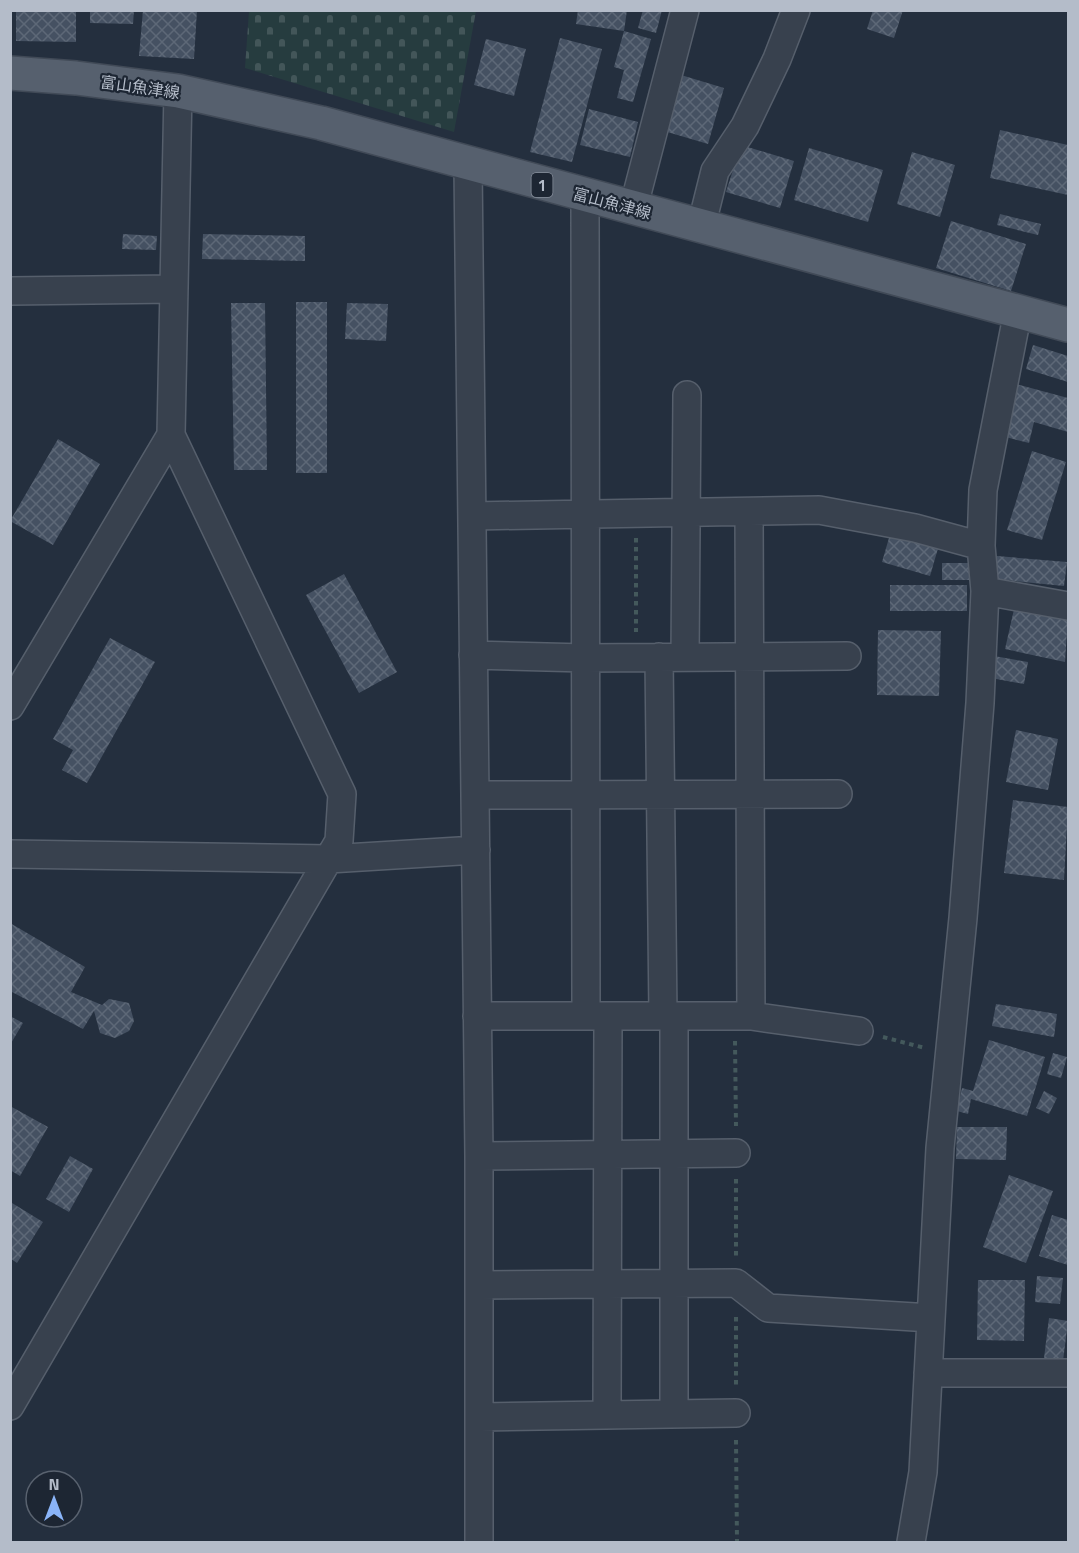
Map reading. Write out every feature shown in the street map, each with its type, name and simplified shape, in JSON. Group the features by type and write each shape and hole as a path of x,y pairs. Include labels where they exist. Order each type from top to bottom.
{"main road":[{"name":"富山魚津線","path":"10,73 76,78 178,91 321,123 468,165 1068,325"}],"street":[{"path":"633,209 685,10"},
{"path":"701,227 715,171 745,126 777,59 796,10"},
{"path":"10,1406 339,841 342,794 171,435 178,91"},
{"path":"468,165 479,1156 481,1417 479,1542"},
{"path":"585,196 585,792 607,1155 607,1415"},
{"path":"10,291 174,289"},
{"path":"911,1542 923,1472 940,1148 980,703 985,591 981,546 983,490 1018,311"},
{"path":"674,1414 673,1154 660,792 660,657 685,513 687,396"},
{"path":"10,706 171,435"},
{"path":"472,516 819,510 915,528 981,546"},
{"path":"748,512 751,1016"},
{"path":"985,591 1068,606"},
{"path":"473,655 585,658 847,656"},
{"path":"475,795 585,792 838,794"},
{"path":"10,854 329,859 476,850"},
{"path":"477,1016 751,1016 859,1031"},
{"path":"479,1156 736,1154"},
{"path":"480,1285 736,1283 768,1308 931,1318"},
{"path":"928,1373 1068,1373"},
{"path":"481,1417 736,1413"}],"path":[{"path":"636,513 660,657"},
{"path":"859,1031 949,1055"}],"green space":[{"path":"249,11 476,11 454,132 245,68"}],"building":[{"path":"16,10 76,10 76,42 16,41"},
{"path":"90,10 134,10 133,24 90,23"},
{"path":"143,10 197,10 194,59 139,56"},
{"path":"578,10 627,10 624,31 576,24"},
{"path":"643,10 662,10 656,33 638,28"},
{"path":"873,10 903,10 894,38 867,29"},
{"path":"624,31 651,39 633,102 617,98 624,70 614,67"},
{"path":"560,38 602,49 572,162 530,152"},
{"path":"486,39 526,49 514,96 474,85"},
{"path":"681,75 724,88 708,144 664,131"},
{"path":"589,109 638,122 630,157 580,145"},
{"path":"1000,130 1068,145 1068,195 990,178"},
{"path":"741,145 794,161 780,208 726,192"},
{"path":"809,148 883,170 868,222 794,200"},
{"path":"912,152 955,165 940,217 897,204"},
{"path":"1000,214 1041,224 1038,235 997,225"},
{"path":"951,221 1026,244 1011,291 936,268"},
{"path":"123,234 157,236 156,250 122,249"},
{"path":"203,234 305,236 305,261 202,259"},
{"path":"296,302 327,302 327,473 296,473"},
{"path":"231,303 265,303 267,470 234,470"},
{"path":"347,303 388,304 386,341 345,339"},
{"path":"1033,345 1068,356 1068,382 1026,369"},
{"path":"1016,384 1068,398 1068,432 1034,422 1029,443 1002,436"},
{"path":"58,439 100,464 53,545 10,521"},
{"path":"1032,451 1066,462 1042,540 1007,530"},
{"path":"891,531 939,545 930,576 882,562"},
{"path":"997,556 1067,562 1064,586 995,579"},
{"path":"942,563 970,563 970,580 942,580"},
{"path":"344,574 397,672 359,693 306,595"},
{"path":"890,585 967,585 967,611 890,611"},
{"path":"1015,605 1068,616 1065,662 1005,649"},
{"path":"878,630 941,631 939,696 877,695"},
{"path":"110,638 155,662 87,783 62,770 73,750 53,739"},
{"path":"994,656 1028,662 1024,684 991,678"},
{"path":"1016,730 1058,739 1048,790 1006,782"},
{"path":"1013,800 1068,807 1064,880 1004,873"},
{"path":"10,923 85,967 71,992 102,1005 109,999 129,1003 134,1021 129,1031 115,1038 100,1033 94,1011 83,1029 10,991"},
{"path":"996,1004 1057,1014 1054,1037 992,1026"},
{"path":"10,1016 23,1023 10,1045"},
{"path":"989,1040 1045,1057 1027,1116 971,1099 968,1114 957,1111 962,1088 973,1091"},
{"path":"1053,1053 1067,1057 1061,1078 1047,1074"},
{"path":"1044,1091 1057,1098 1049,1114 1036,1108"},
{"path":"10,1106 48,1127 20,1176 10,1170"},
{"path":"957,1127 1007,1127 1006,1160 956,1159"},
{"path":"70,1156 93,1169 69,1212 46,1199"},
{"path":"1009,1175 1053,1191 1026,1263 983,1247"},
{"path":"12,1203 43,1222 17,1263 10,1258"},
{"path":"1052,1215 1068,1220 1068,1265 1039,1256"},
{"path":"1037,1276 1063,1278 1060,1304 1035,1302"},
{"path":"978,1280 1025,1280 1024,1341 977,1340"},
{"path":"1049,1318 1068,1321 1063,1361 1044,1358"}]}
